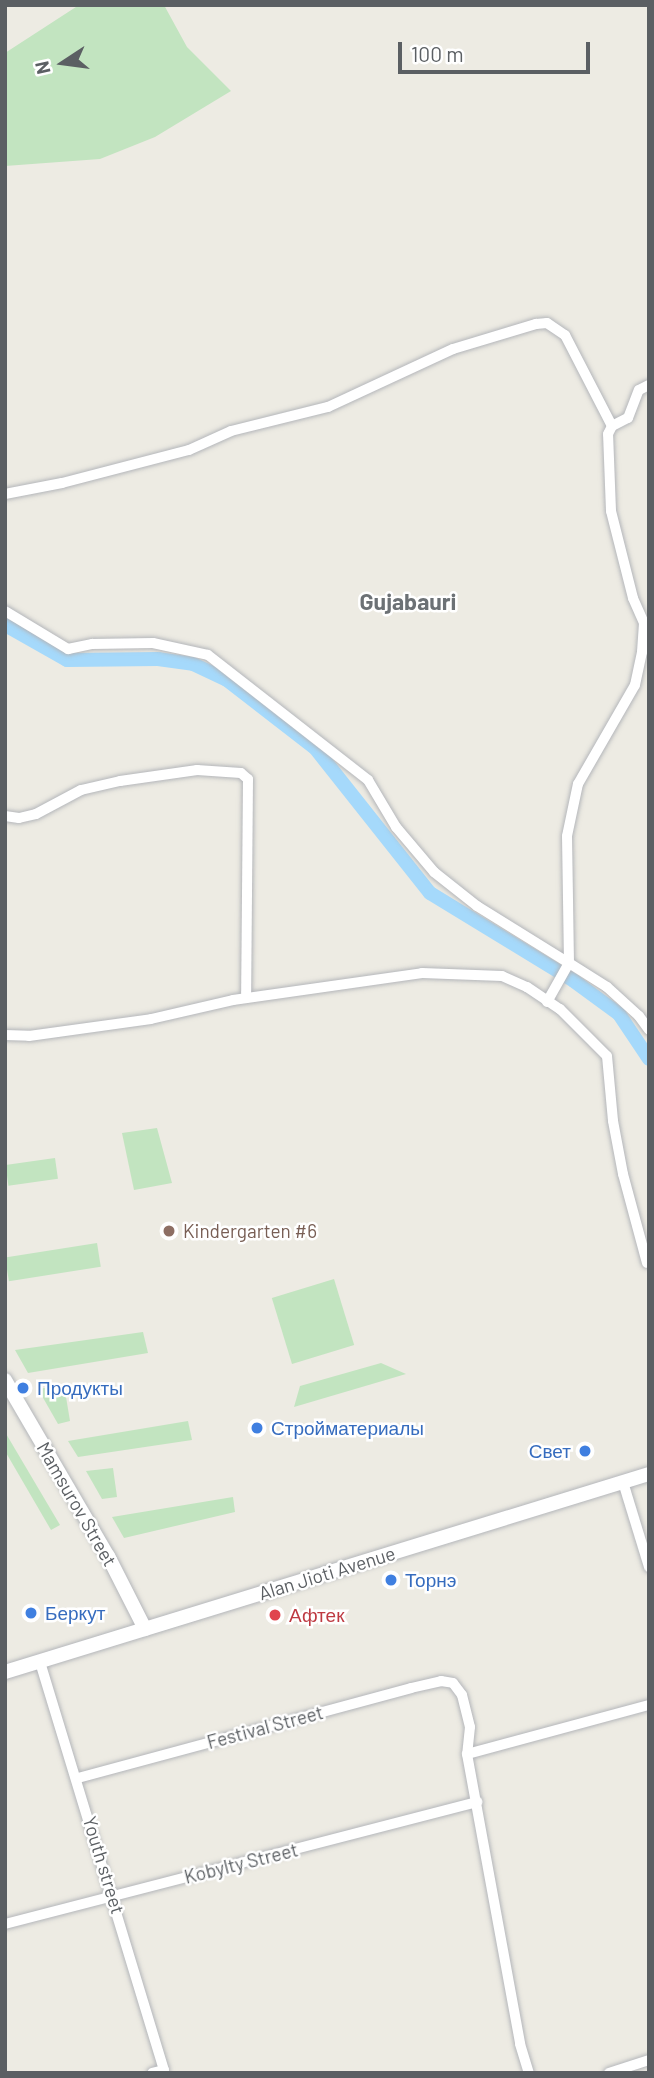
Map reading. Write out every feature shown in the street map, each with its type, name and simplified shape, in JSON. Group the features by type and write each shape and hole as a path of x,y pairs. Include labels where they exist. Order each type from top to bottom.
{"street":[{"path":"5,494 62,483 189,450 231,431 328,407 453,349 536,324 547,323 565,335 612,426 607,450 611,511 633,598 643,623 642,652 635,685 578,785 567,836 567,965 550,998"},
{"path":"612,426 628,418 639,390 649,385"},
{"path":"5,611 68,649 92,644 153,643 208,655 368,780 396,827 434,872 477,906 567,965 607,987 639,1016 649,1030"},
{"path":"5,816 19,818 36,814 81,790 120,781 198,770 241,773 248,779 246,998"},
{"path":"5,1035 29,1036 151,1019 246,998 422,973 502,976 550,998 607,1056 620,1161 647,1264"},
{"name":"Mamsurov Street","path":"7,1386 108,1556 145,1629"},
{"name":"Alan Jioti Avenue","path":"5,1672 649,1474"},
{"path":"623,1482 649,1567"},
{"name":"Youth street","path":"40,1662 78,1778 164,2070 152,2073"},
{"name":"Festival Street","path":"78,1778 441,1681 453,1683 461,1695 470,1727 467,1754"},
{"path":"529,2073 520,2044 467,1754 649,1705"},
{"name":"Kobylty Street","path":"5,1924 477,1802"},
{"path":"609,2073 649,2060"}],"green space":[{"path":"79,5 164,5 187,47 231,91 155,137 100,159 5,166 5,53"},
{"path":"157,1128 172,1183 134,1190 122,1133"},
{"path":"55,1158 58,1179 8,1186 5,1165"},
{"path":"97,1243 101,1267 9,1281 5,1258"},
{"path":"334,1279 354,1345 292,1364 272,1298"},
{"path":"143,1332 148,1353 28,1373 15,1350"},
{"path":"381,1363 406,1374 294,1407 300,1386"},
{"path":"64,1385 70,1421 58,1424 38,1389"},
{"path":"188,1421 192,1440 78,1457 68,1441"},
{"path":"5,1432 60,1525 51,1530 5,1451"},
{"path":"113,1468 117,1497 102,1499 86,1471"},
{"path":"233,1497 235,1512 124,1538 112,1517"}],"waterway":[{"path":"5,625 67,660 158,659 193,664 227,680 315,748 430,893 574,981 619,1014 649,1059"}],"place":[{"name":"Kindergarten #6","path":"169,1231"},
{"name":"Продукты","path":"23,1388"},
{"name":"Стройматериалы","path":"257,1428"},
{"name":"Свет","path":"585,1451"},
{"name":"Торнэ","path":"391,1580"},
{"name":"Беркут","path":"31,1613"},
{"name":"Афтек","path":"275,1615"}],"district":[{"name":"Gujabauri","path":"408,601"}]}
